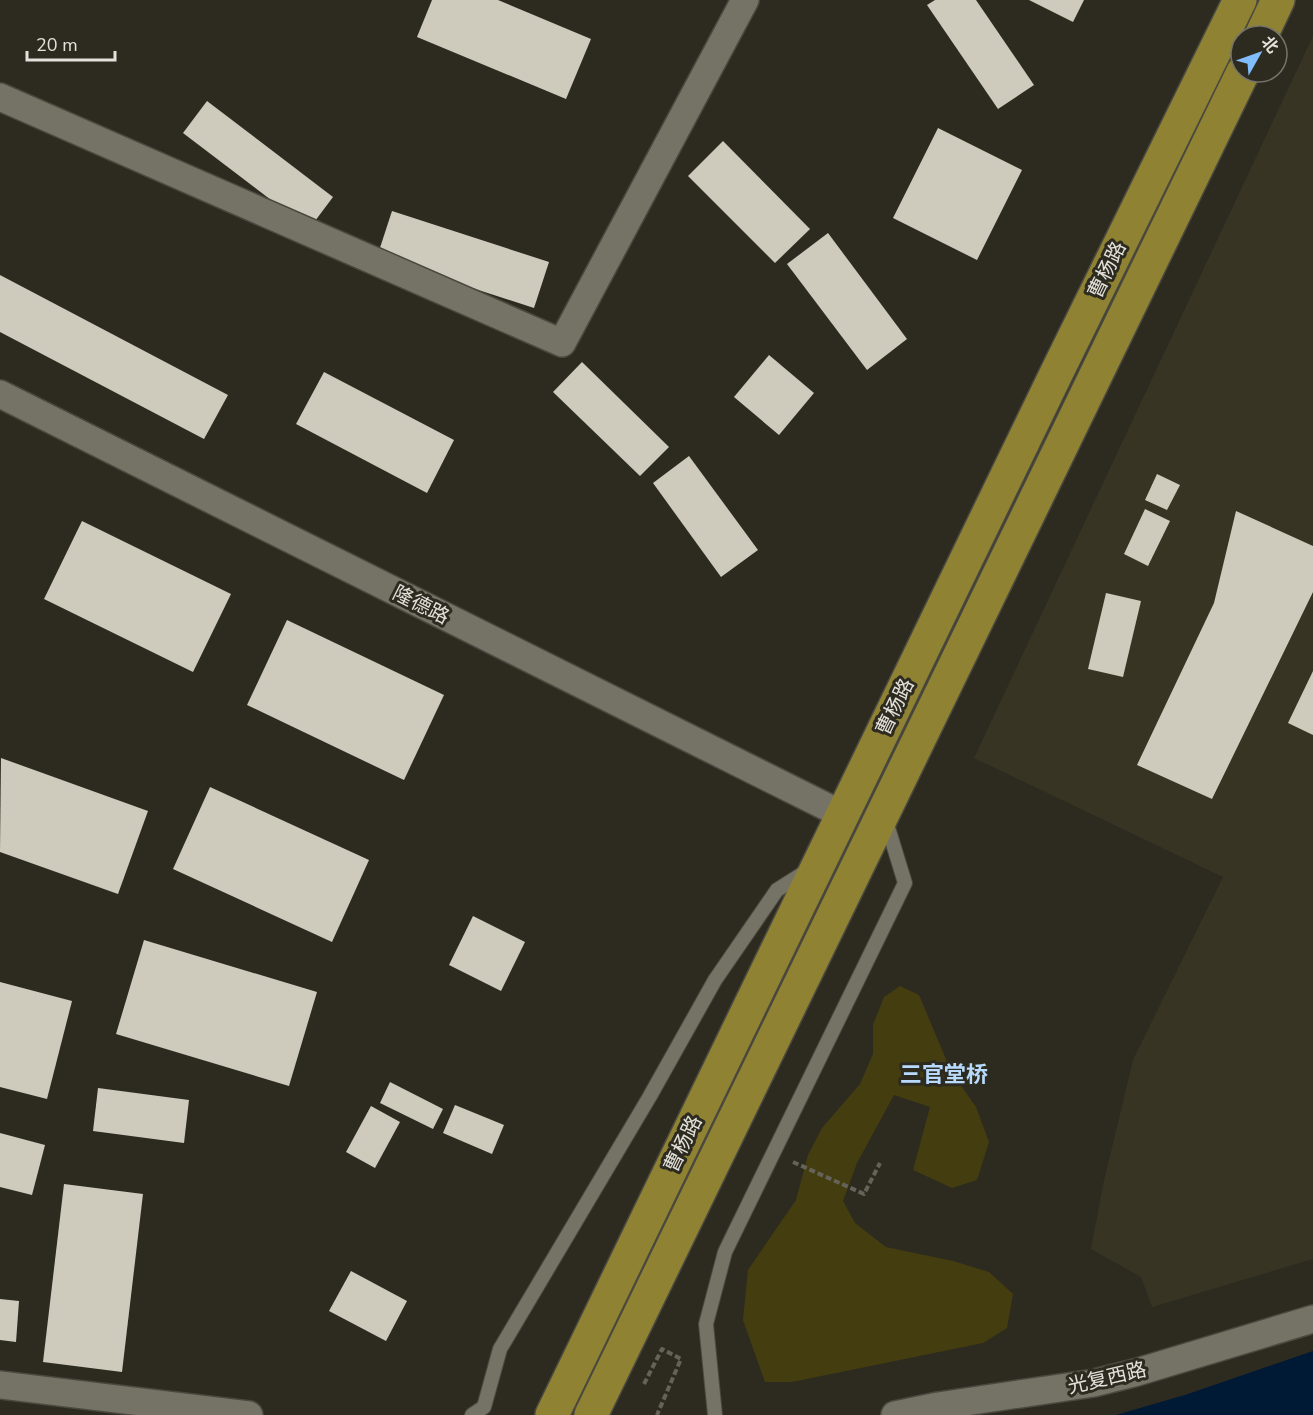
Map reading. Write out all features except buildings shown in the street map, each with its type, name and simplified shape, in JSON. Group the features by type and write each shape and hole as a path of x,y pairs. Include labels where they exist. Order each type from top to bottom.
{"main road":[{"name":"曹杨路","path":"552,1415 1056,374 1240,0"},
{"path":"1267,24 1278,0"},
{"name":"曹杨路","path":"591,1415 1237,84"}],"street":[{"path":"1,101 562,343 745,0"},
{"name":"隆德路","path":"0,394 843,815"},
{"name":"光复西路","path":"895,1415 938,1406 1094,1383 1313,1319"},
{"path":"0,1385 249,1415"}],"lane":[{"path":"714,1415 706,1324 725,1252 906,883 886,822"},
{"path":"472,1415 484,1407 500,1350 650,1096 715,980 777,890 819,864"}],"path":[{"path":"773,1153 864,1194 880,1163"},
{"path":"640,1391 662,1348 681,1359 657,1415"}],"shaded area":[{"path":"1313,36 1313,1259 1152,1307 1141,1277 1091,1249 1103,1185 1133,1060 1223,877 974,758"},
{"path":"900,986 919,995 951,1071 976,1107 989,1142 977,1180 952,1188 913,1170 930,1107 894,1095 857,1163 843,1201 855,1223 886,1247 953,1261 989,1272 1013,1294 1007,1328 983,1343 792,1382 765,1382 743,1320 748,1270 796,1200 808,1155 822,1128 860,1084 873,1054 873,1025 884,997"}],"water":[{"path":"1313,1351 1313,1415 1116,1415 1188,1394"}],"district":[{"name":"三官堂桥","path":"944,1075"}]}
